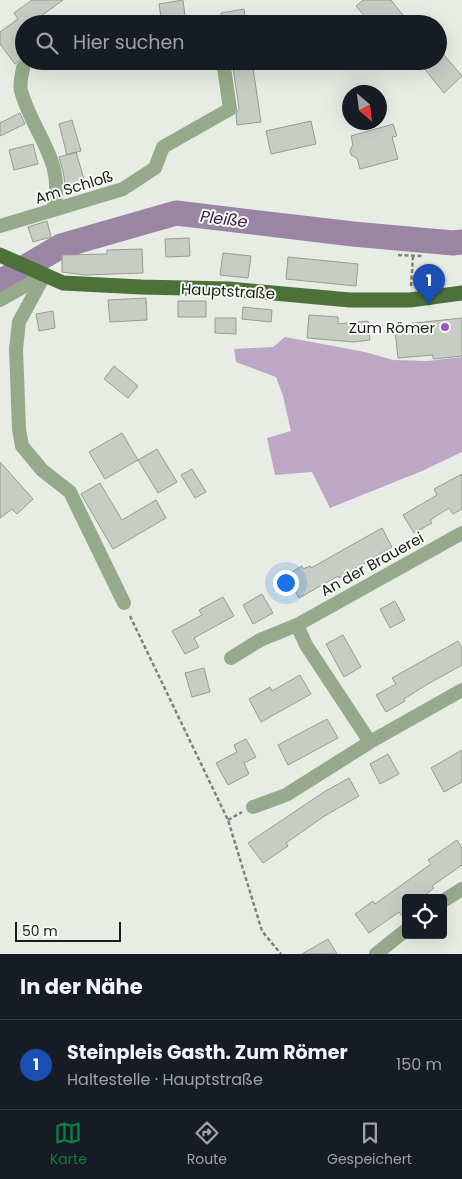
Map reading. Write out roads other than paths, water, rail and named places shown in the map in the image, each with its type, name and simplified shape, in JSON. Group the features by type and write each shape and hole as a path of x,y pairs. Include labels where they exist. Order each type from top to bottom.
{"main road":[{"name":"Hauptstraße","path":"5,256 63,283 229,289 350,300 410,300 462,293"}],"street":[{"path":"23,70 20,89 55,169 57,196 53,210"},
{"name":"Am Schloß","path":"0,226 123,189 155,168 163,147 230,109 224,70"},
{"path":"0,300 40,273"},
{"path":"40,273 19,322 16,349 19,429 22,446 42,470 70,492 124,603"},
{"name":"An der Brauerei","path":"232,658 260,640 298,624 462,533"},
{"path":"298,624 306,645 370,742"},
{"path":"253,807 286,795 370,742 462,690"},
{"path":"447,898 462,889"},
{"path":"376,954 391,949 402,935"}],"waterway":[{"name":"Pleiße","path":"0,282 61,246 176,213 353,234 453,243 462,242"}],"place":[{"name":"Steinpleis Gasth. Zum Römer","path":"429,305"},
{"name":"Zum Römer","path":"445,327"}]}
